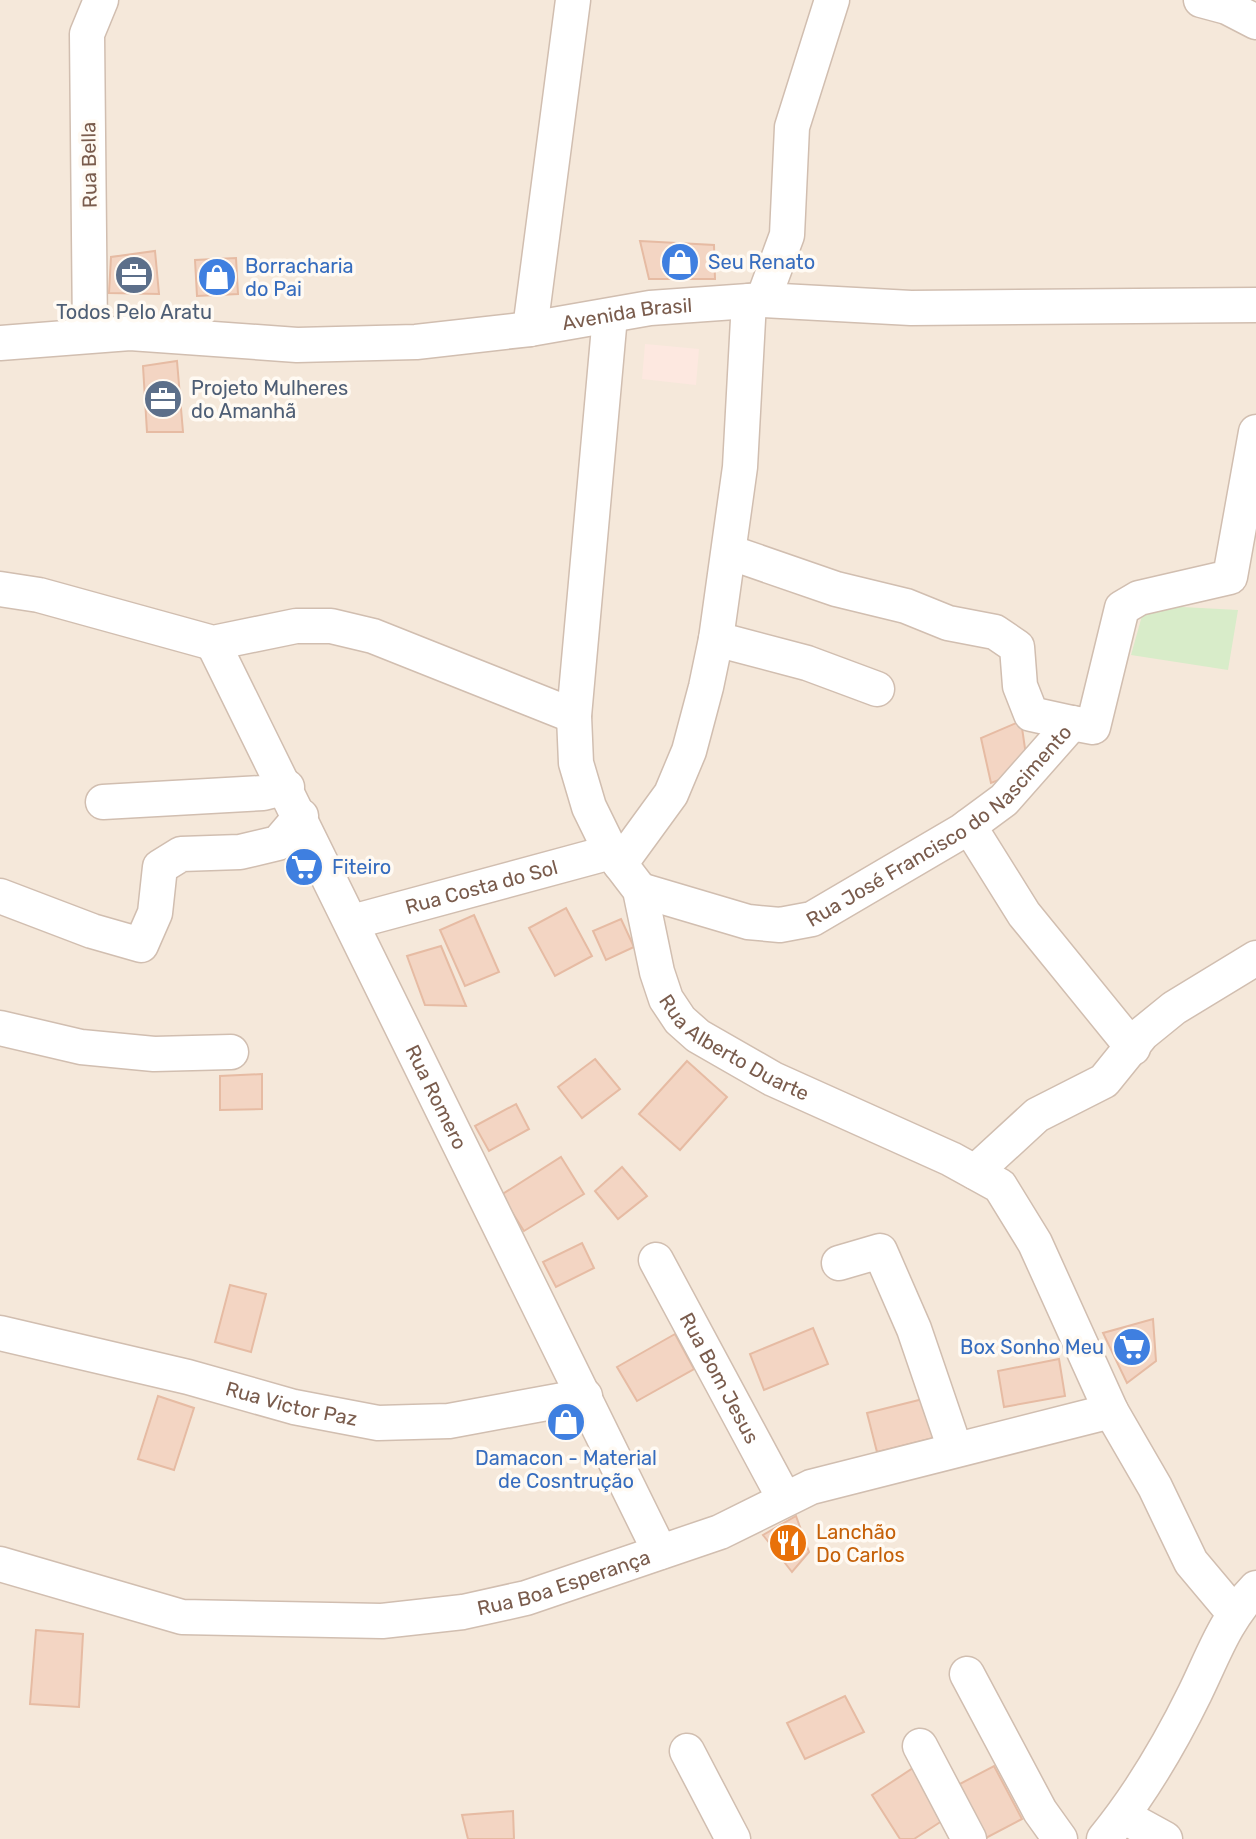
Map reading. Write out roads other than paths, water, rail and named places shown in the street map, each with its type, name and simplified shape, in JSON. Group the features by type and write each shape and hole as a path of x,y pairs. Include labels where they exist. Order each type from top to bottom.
{"street":[{"name":"Rua Bella","path":"90,334 87,34 101,0"},
{"path":"530,329 573,0"},
{"path":"624,869 671,794 689,751 716,639 740,467 756,300 787,235 792,127 832,0"},
{"path":"1201,0 1227,7 1256,22"},
{"name":"Avenida Brasil","path":"0,343 130,333 297,345 416,342 530,329 650,308 756,300 911,308 1256,305"},
{"name":"Rua Alberto Duarte","path":"610,316 574,716 576,763 589,807 624,869 666,999 680,1020 698,1036 773,1079 1000,1186 1035,1243 1111,1411 1155,1487 1191,1562 1244,1600"},
{"name":"Rua José Francisco do Nascimento","path":"624,869 748,922 780,925 812,919 969,826 1004,800 1072,723 1093,727 1122,608 1139,598 1230,577 1256,432"},
{"path":"729,552 836,589 915,609 948,623 995,632 1017,647 1020,686 1031,714 1072,723"},
{"path":"0,589 39,595 213,643 296,626 331,626 373,636 574,716"},
{"path":"716,639 807,663 877,689"},
{"name":"Rua Romero","path":"213,643 294,802 660,1552"},
{"path":"0,896 92,931 141,945 155,913 160,867 181,854 240,852 278,843 294,802 263,793 103,802"},
{"path":"969,826 1024,914 1133,1048"},
{"name":"Rua Costa do Sol","path":"352,922 624,869"},
{"path":"975,1172 1037,1115 1104,1081 1117,1061 1133,1048 1142,1034 1174,1008 1256,958"},
{"path":"0,1028 81,1047 125,1051 231,1052"},
{"path":"839,1263 880,1251 914,1329 955,1449"},
{"name":"Rua Bom Jesus","path":"656,1260 784,1498"},
{"name":"Rua Victor Paz","path":"0,1333 188,1377 294,1407 378,1423 449,1421 585,1396"},
{"name":"Rua Boa Esperança","path":"0,1564 182,1617 382,1621 463,1612 526,1598 720,1532 811,1487 1111,1411"},
{"path":"1165,1839 1113,1827 1138,1797 1244,1600"},
{"path":"967,1674 1040,1811 1060,1839"},
{"path":"920,1746 969,1839"},
{"path":"687,1751 733,1839"}],"place":[{"name":"Seu Renato","path":"680,262"},
{"name":"Todos Pelo Aratu","path":"134,275"},
{"name":"Borracharia do Pai","path":"217,277"},
{"name":"Projeto Mulheres do Amanhã","path":"163,399"},
{"name":"Fiteiro","path":"304,867"},
{"name":"Box Sonho Meu","path":"1132,1347"},
{"name":"Damacon - Material de Cosntrução","path":"566,1422"},
{"name":"Lanchão Do Carlos","path":"788,1543"}]}
